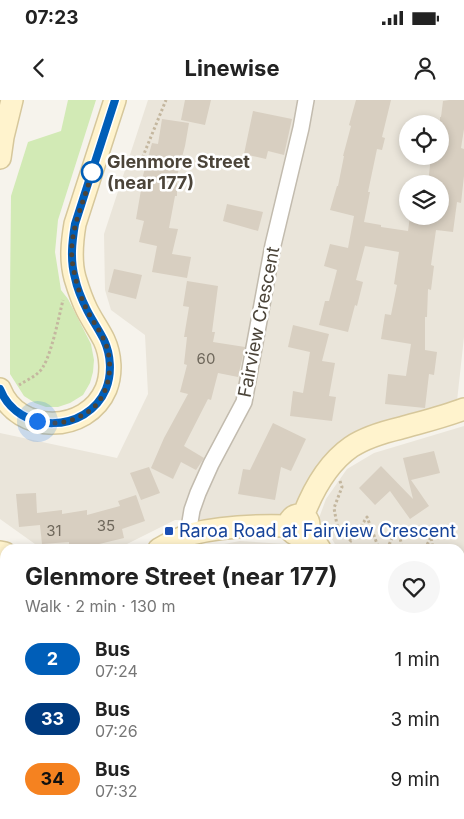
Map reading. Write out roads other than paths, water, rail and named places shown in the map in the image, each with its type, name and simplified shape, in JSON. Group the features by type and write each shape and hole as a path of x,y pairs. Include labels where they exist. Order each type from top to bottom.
{"main road":[{"path":"0,158 12,100"},
{"path":"8,388 3,397 10,406 27,418 48,423 60,423 72,420 92,409 101,399 106,388 110,374 105,341 86,308 75,278 72,241 75,224 115,100"},
{"path":"300,524 323,476 351,448 368,438 464,409"},
{"path":"168,544 190,535 237,527 300,524"},
{"path":"300,524 316,544"}],"street":[{"name":"Fairview Crescent","path":"190,535 192,510 198,493 244,402 273,245 306,100"}],"place":[{"name":"Glenmore Street (near 177)","path":"92,172"},
{"name":"Raroa Road at Fairview Crescent","path":"169,531"}]}
